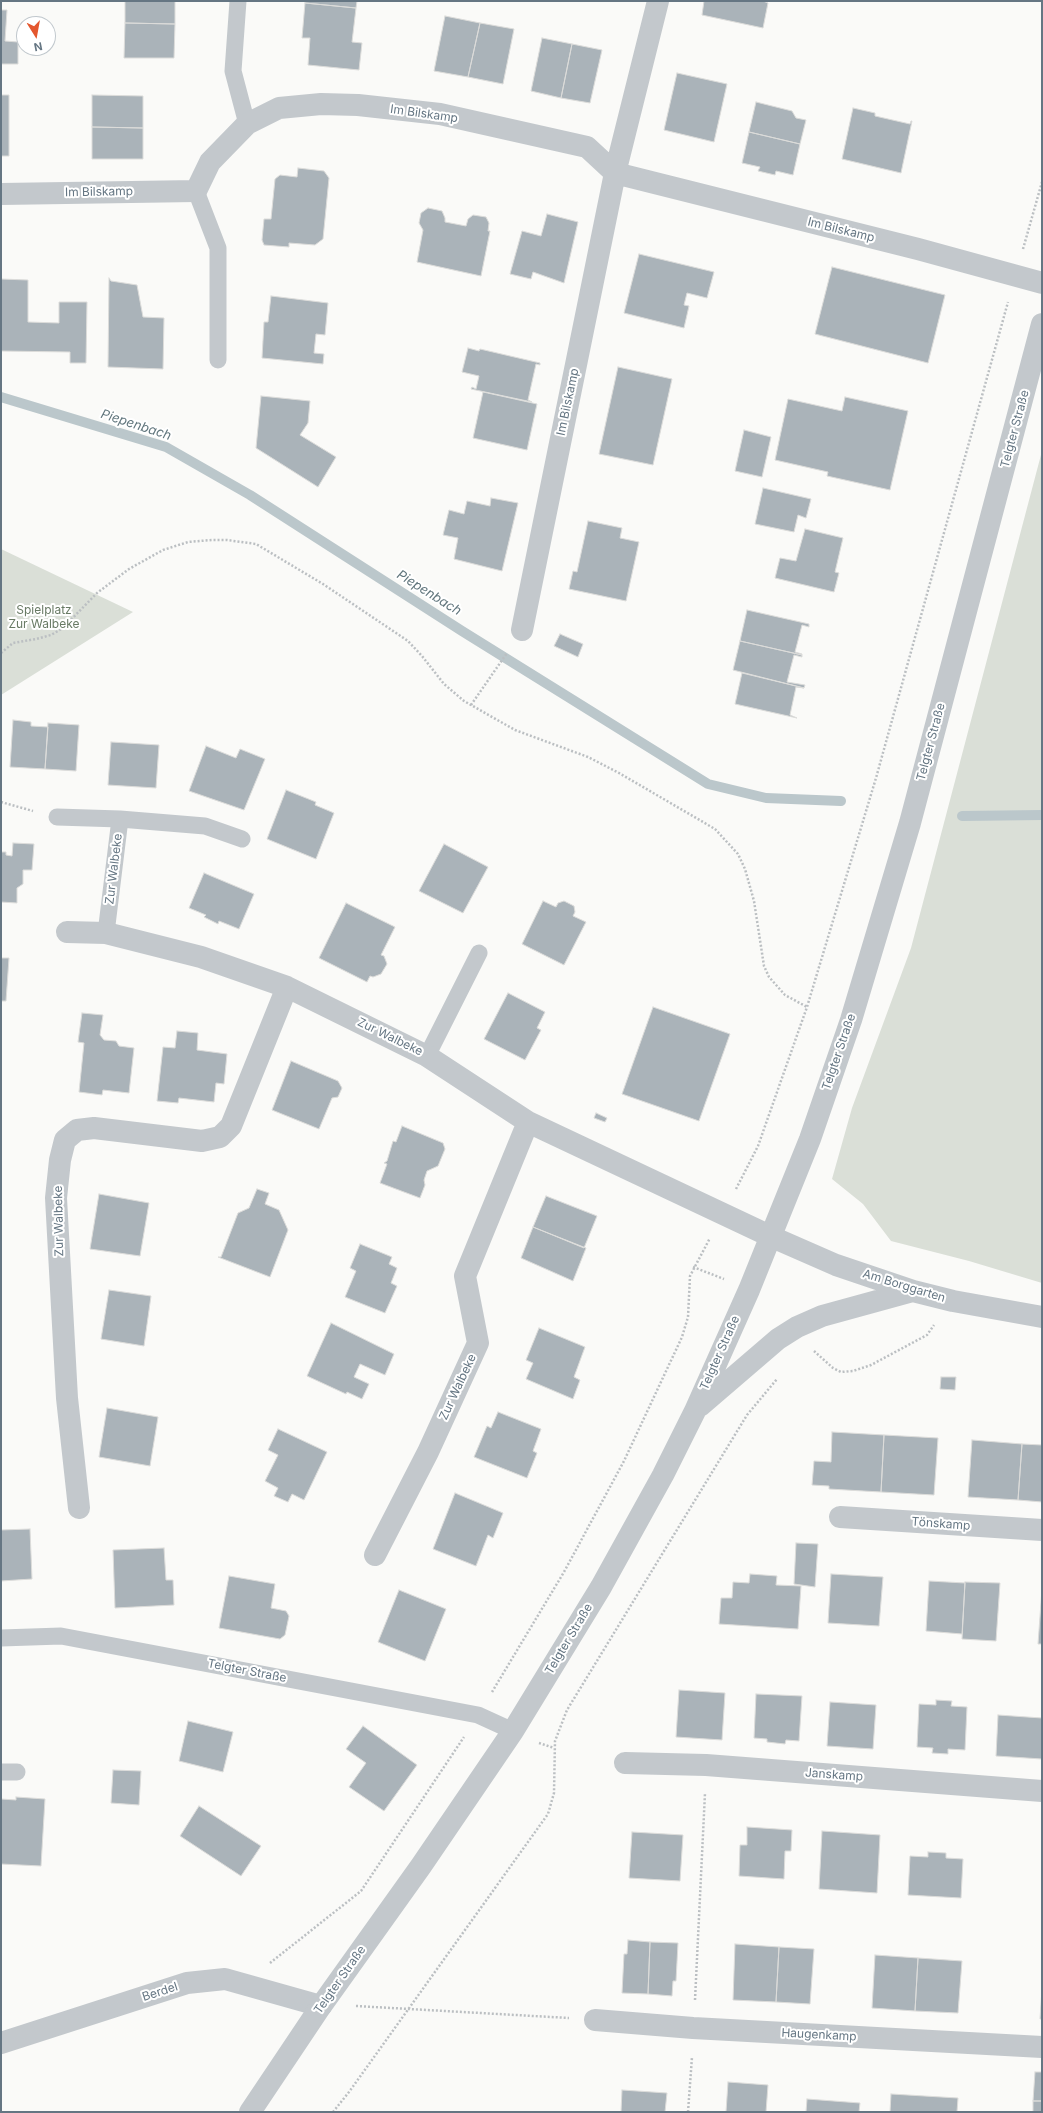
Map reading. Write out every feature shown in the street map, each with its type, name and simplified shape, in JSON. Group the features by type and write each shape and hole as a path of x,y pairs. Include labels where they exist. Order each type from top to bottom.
{"street":[{"name":"Im Bilskamp","path":"522,630 615,173 658,1"},
{"name":"Im Bilskamp","path":"1,194 196,191 210,162 247,124 279,108 321,104 440,114 587,147 615,173 1042,283"},
{"name":"Telgter Straße","path":"250,2112 513,1731 601,1587 663,1475 695,1411 772,1237 810,1139 851,1020 910,823 1042,324"},
{"name":"Zur Walbeke","path":"67,932 106,933 201,957 287,987 428,1056 528,1122 724,1213 772,1237"},
{"name":"Zur Walbeke","path":"79,1508 67,1398 56,1198 60,1160 65,1140 71,1134 84,1128 112,1129 202,1141 220,1137 232,1126 287,987"},
{"name":"Zur Walbeke","path":"375,1555 428,1452 478,1343 465,1276 528,1122"},
{"name":"Am Borggarten","path":"772,1237 836,1265 913,1291 953,1301 1042,1317"},
{"path":"695,1411 778,1339 797,1327 822,1316 913,1291"},
{"name":"Tönskamp","path":"840,1517 1042,1530"},
{"name":"Janskamp","path":"625,1763 706,1765 1042,1791"},
{"name":"Berdel","path":"1,2043 187,1983 225,1979 322,2006"},
{"name":"Haugenkamp","path":"595,2020 694,2028 1042,2047"}],"lane":[{"path":"238,1 233,71 247,124"},
{"path":"196,191 218,248 218,360"},
{"name":"Zur Walbeke","path":"57,817 120,819 106,933"},
{"path":"120,819 205,826 242,839"},
{"name":"Zur Walbeke","path":"428,1056 479,953"},
{"name":"Telgter Straße","path":"1,1638 61,1636 478,1715 513,1731"}],"path":[{"path":"252,1986 271,1961 361,1891 478,1715 564,1572 624,1461 684,1331 688,1317 688,1281 693,1267 724,1213 758,1146 808,1007 881,763 1042,182"},
{"path":"1,653 13,643 36,640 51,635 62,628 97,593 146,558 163,550 188,542 227,540 256,544 324,584 408,641 453,694 515,730 594,760 715,828 738,854 745,869 754,901 764,966 769,977 785,995 808,1007"},
{"path":"471,705 522,630"},
{"path":"1,802 57,817"},
{"path":"811,1348 833,1368 841,1372 853,1371 862,1368 927,1335 953,1301"},
{"path":"333,2112 409,2009 548,1814 554,1793 555,1741 567,1710 747,1415 780,1376"},
{"path":"688,2112 694,2028 706,1765"},
{"path":"322,2006 409,2009 595,2020"}],"green space":[{"path":"1042,451 1042,1283 969,1261 891,1241 863,1204 832,1179 852,1108 911,948"},
{"name":"Spielplatz Zur Walbeke","path":"1,549 133,612 1,695"}],"building":[{"path":"125,1 175,1 175,24 125,23"},
{"path":"305,1 357,1 356,8 305,3"},
{"path":"704,1 763,1 768,3 763,28 702,15"},
{"path":"305,3 356,8 352,42 362,43 359,70 308,65 310,38 302,38"},
{"path":"1,10 7,10 5,41 16,42 16,56 18,56 18,64 1,64"},
{"path":"445,16 480,23 468,77 434,71"},
{"path":"125,23 175,24 174,58 124,58"},
{"path":"480,23 514,29 503,84 468,77"},
{"path":"542,38 572,44 561,98 531,91"},
{"path":"572,44 602,50 590,103 561,98"},
{"path":"677,73 727,84 714,142 664,130"},
{"path":"1,95 9,95 9,156 1,156"},
{"path":"92,95 143,96 143,128 92,127"},
{"path":"756,102 792,111 796,118 806,120 800,144 749,132"},
{"path":"853,108 875,113 875,116 910,124 912,121 901,173 842,159"},
{"path":"92,127 143,128 143,159 92,159"},
{"path":"749,132 800,144 793,175 776,171 775,175 758,171 760,167 742,163"},
{"path":"298,168 324,171 329,178 323,239 315,245 289,243 289,247 264,245 262,240 264,219 271,219 275,179 280,175 297,177"},
{"path":"428,208 442,211 445,222 466,226 468,219 473,215 486,217 489,223 488,231 490,231 481,276 417,262 423,230 419,223 421,213"},
{"path":"547,214 578,222 564,283 533,272 531,279 510,274 522,231 541,236"},
{"path":"639,254 714,272 707,298 687,293 684,305 689,306 684,328 624,313"},
{"path":"832,267 945,295 928,363 815,334"},
{"path":"109,278 111,281 137,285 143,317 164,318 163,369 108,367"},
{"path":"1,279 28,280 28,322 59,323 59,302 87,302 86,363 70,363 70,352 1,351"},
{"path":"271,296 328,303 325,335 316,334 314,353 324,354 323,364 262,358 264,322 268,322"},
{"path":"468,348 479,351 480,349 540,363 540,365 536,364 528,400 532,402 471,389 472,387 476,389 479,376 462,372"},
{"path":"618,367 672,379 653,465 599,454"},
{"path":"483,392 537,404 527,450 473,438"},
{"path":"261,396 310,401 308,423 300,435 336,457 318,487 256,448"},
{"path":"845,397 908,411 890,490 827,476 828,472 775,460 788,399 842,411"},
{"path":"744,430 771,437 762,477 735,471"},
{"path":"763,488 811,499 806,518 798,515 794,532 755,524"},
{"path":"491,498 518,503 502,571 454,559 458,538 443,535 449,510 464,514 467,501 490,506"},
{"path":"588,521 622,528 620,538 639,542 626,601 569,589 573,571 577,572"},
{"path":"805,529 843,538 835,572 839,573 834,592 775,578 780,558 796,561"},
{"path":"747,610 809,624 809,627 802,625 795,652 802,655 740,641"},
{"path":"560,634 583,644 578,657 554,646"},
{"path":"740,641 802,655 802,657 794,655 787,682 805,685 804,688 733,670"},
{"path":"742,673 804,688 796,687 790,715 797,718 735,704"},
{"path":"13,720 31,722 31,726 48,727 45,769 10,767"},
{"path":"48,723 79,725 76,771 45,769"},
{"path":"111,742 159,745 156,788 108,785"},
{"path":"206,746 236,758 240,749 265,759 244,810 189,791"},
{"path":"286,790 316,802 315,805 334,813 316,859 267,839"},
{"path":"13,843 34,844 32,870 23,870 23,884 17,888 17,903 1,902 1,852 6,852 6,855 12,856"},
{"path":"444,844 488,867 463,913 419,891"},
{"path":"204,873 254,894 239,929 219,921 218,924 204,917 206,915 189,908"},
{"path":"543,901 556,907 558,903 564,901 574,906 575,912 573,916 586,922 564,965 522,944"},
{"path":"346,903 395,927 381,955 384,956 387,964 381,974 373,977 370,976 367,982 319,958"},
{"path":"1,958 9,958 6,1001 1,1001"},
{"path":"508,993 545,1012 537,1028 541,1030 525,1060 484,1039"},
{"path":"653,1007 730,1034 699,1121 622,1094"},
{"path":"82,1013 103,1015 100,1035 104,1040 116,1041 119,1046 134,1048 129,1093 103,1090 102,1095 79,1092 84,1043 78,1042"},
{"path":"177,1031 198,1033 197,1050 227,1054 224,1084 216,1083 214,1102 179,1098 178,1103 157,1101 163,1047 175,1048"},
{"path":"291,1061 338,1081 342,1088 338,1097 332,1098 319,1129 272,1110"},
{"path":"596,1113 607,1118 605,1122 594,1118"},
{"path":"402,1126 443,1143 445,1149 438,1166 427,1171 424,1180 425,1185 420,1198 380,1183 387,1164 384,1163 387,1161 393,1141 396,1142"},
{"path":"257,1189 269,1193 265,1204 279,1210 288,1230 270,1277 218,1257 221,1257 238,1213 249,1208"},
{"path":"99,1194 149,1203 140,1256 90,1249"},
{"path":"546,1196 597,1216 584,1248 533,1227"},
{"path":"533,1227 586,1248 573,1281 521,1258"},
{"path":"360,1244 392,1257 389,1264 397,1268 391,1283 397,1286 385,1313 345,1297 356,1271 350,1268"},
{"path":"109,1290 151,1296 144,1346 101,1339"},
{"path":"331,1323 394,1354 385,1375 360,1364 354,1377 369,1384 362,1399 347,1392 346,1394 307,1376"},
{"path":"539,1328 585,1347 574,1377 580,1380 573,1399 526,1379 533,1363 526,1360"},
{"path":"941,1377 956,1377 955,1390 940,1389"},
{"path":"107,1408 158,1417 150,1466 99,1457"},
{"path":"498,1412 541,1429 533,1451 537,1453 527,1478 474,1457 487,1426 491,1428"},
{"path":"278,1429 327,1452 304,1500 292,1494 288,1502 274,1496 278,1488 265,1481 278,1455 268,1450"},
{"path":"832,1432 884,1435 881,1492 829,1489 829,1486 812,1485 814,1461 831,1462"},
{"path":"884,1435 938,1438 934,1495 881,1492"},
{"path":"972,1440 1022,1444 1018,1500 968,1497"},
{"path":"1022,1444 1042,1445 1042,1502 1018,1500"},
{"path":"455,1493 503,1513 493,1538 488,1535 476,1566 433,1549"},
{"path":"30,1529 32,1579 1,1581 1,1530"},
{"path":"796,1543 818,1544 815,1587 794,1584"},
{"path":"164,1548 166,1580 173,1580 174,1605 115,1608 113,1550"},
{"path":"750,1574 777,1576 776,1585 801,1586 798,1629 719,1624 721,1598 732,1598 733,1582 749,1583"},
{"path":"831,1574 883,1577 879,1626 828,1623"},
{"path":"229,1576 275,1584 271,1608 286,1611 289,1616 285,1635 280,1639 219,1628"},
{"path":"929,1581 965,1583 962,1634 926,1631"},
{"path":"965,1582 1000,1583 996,1641 962,1639"},
{"path":"1042,1589 1042,1644 1038,1644"},
{"path":"399,1590 446,1609 425,1661 378,1642"},
{"path":"679,1690 725,1693 722,1740 676,1737"},
{"path":"756,1694 802,1696 799,1741 786,1740 785,1744 767,1742 767,1739 754,1738"},
{"path":"936,1700 952,1701 951,1706 967,1707 965,1750 948,1749 948,1754 932,1753 933,1748 917,1747 919,1704 936,1705"},
{"path":"830,1702 876,1705 873,1749 827,1746"},
{"path":"998,1715 1042,1718 1042,1759 996,1756"},
{"path":"188,1721 233,1732 223,1772 179,1761"},
{"path":"363,1726 417,1765 384,1811 349,1787 366,1763 346,1749"},
{"path":"113,1770 141,1771 139,1805 111,1803"},
{"path":"16,1797 45,1799 41,1866 1,1864 1,1799 16,1800"},
{"path":"199,1806 261,1846 241,1876 180,1836"},
{"path":"747,1827 792,1830 791,1851 785,1851 784,1879 739,1876 740,1845 747,1845"},
{"path":"822,1831 880,1835 877,1893 819,1889"},
{"path":"632,1832 683,1835 680,1881 629,1878"},
{"path":"928,1852 946,1853 946,1858 963,1859 961,1898 908,1895 910,1856 928,1857"},
{"path":"628,1940 650,1942 648,1994 622,1993 624,1954 627,1954"},
{"path":"650,1942 678,1943 676,1981 673,1981 672,1996 648,1994"},
{"path":"735,1944 779,1947 776,2002 733,2000"},
{"path":"779,1947 814,1949 810,2004 776,2002"},
{"path":"875,1955 918,1958 915,2011 872,2008"},
{"path":"918,1958 962,1961 958,2013 915,2011"},
{"path":"1042,1989 1042,2019 1040,2019"},
{"path":"1035,2072 1042,2072 1042,2101 1033,2101"},
{"path":"728,2082 768,2085 766,2112 726,2112"},
{"path":"622,2090 667,2093 665,2112 621,2112"},
{"path":"891,2094 958,2098 957,2112 890,2112"},
{"path":"807,2099 860,2103 859,2112 806,2112"},
{"path":"1033,2101 1042,2101 1042,2112 1033,2112"}],"waterway":[{"name":"Piepenbach","path":"1,397 166,447 250,495 462,631 708,784 766,798 841,801"},
{"name":"Piepenbach","path":"962,816 1042,815"}]}
